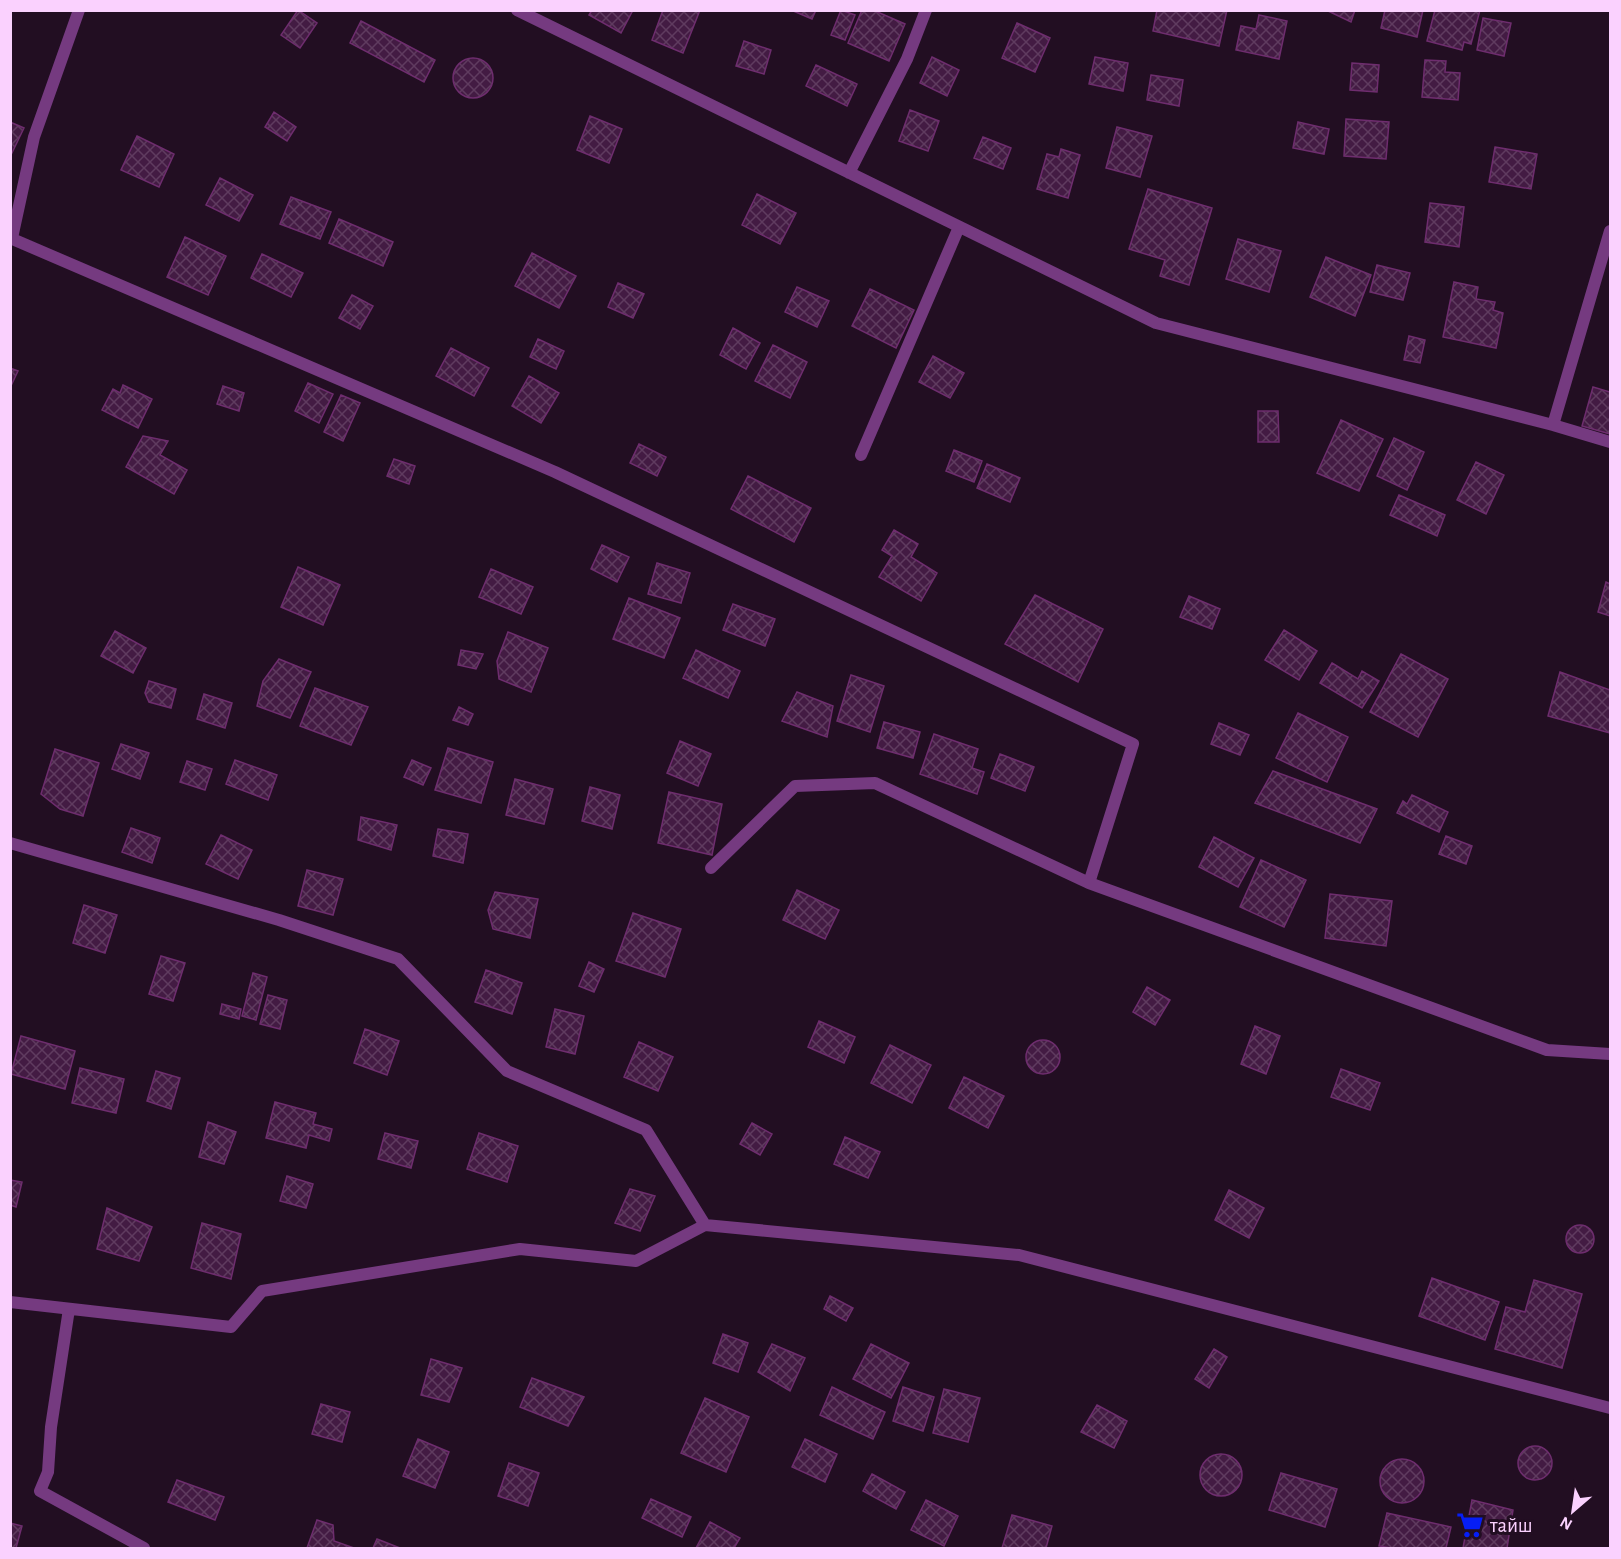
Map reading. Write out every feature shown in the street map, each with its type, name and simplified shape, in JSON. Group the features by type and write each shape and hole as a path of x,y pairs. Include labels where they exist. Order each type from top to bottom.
{"street":[{"path":"79,10 34,137 11,238 555,472 1133,744 1089,883"},
{"path":"517,10 1156,323 1611,442"},
{"path":"849,173 907,59 926,10"},
{"path":"861,454 959,226"},
{"path":"1553,425 1611,231"},
{"path":"711,868 795,786 875,783 1089,883 1547,1050 1611,1054"},
{"path":"10,843 279,920 398,959 507,1071 646,1130 705,1225"},
{"path":"10,1302 231,1327 262,1291 520,1249 636,1261 705,1225 1019,1255 1611,1408"},
{"path":"69,1309 51,1427 48,1472 40,1491 144,1548"}],"building":[{"path":"298,10 317,23 300,48 281,35"},
{"path":"592,10 633,10 621,33 589,15"},
{"path":"663,10 700,10 683,53 652,40"},
{"path":"791,10 816,10 812,19"},
{"path":"841,10 855,15 845,40 831,35"},
{"path":"862,10 873,10 905,24 889,61 848,43"},
{"path":"1157,10 1227,10 1219,46 1153,31"},
{"path":"1326,10 1355,10 1351,22"},
{"path":"1385,10 1423,10 1417,37 1381,28"},
{"path":"1435,10 1480,10 1471,44 1464,42 1462,50 1427,41"},
{"path":"1259,15 1287,21 1279,59 1236,50 1241,26 1256,29"},
{"path":"1483,18 1511,23 1504,56 1477,50"},
{"path":"361,21 435,60 424,82 350,43"},
{"path":"1017,23 1050,38 1035,72 1002,58"},
{"path":"744,41 771,50 764,74 736,66"},
{"path":"932,57 959,70 947,96 920,83"},
{"path":"1095,57 1128,63 1123,91 1089,84"},
{"path":"473,58 481,59 487,64 492,70 492,86 487,92 481,97 473,98 465,97 459,92 454,86 453,78 454,70 459,64 465,59"},
{"path":"1425,60 1446,61 1445,72 1460,73 1458,100 1422,97"},
{"path":"1352,63 1379,65 1377,92 1350,90"},
{"path":"816,65 857,84 847,106 806,86"},
{"path":"1151,75 1183,80 1179,106 1147,100"},
{"path":"910,110 939,121 928,151 899,141"},
{"path":"274,112 296,127 287,141 265,127"},
{"path":"590,116 622,129 609,163 577,150"},
{"path":"1346,119 1389,122 1386,159 1344,156"},
{"path":"10,122 24,128 10,157"},
{"path":"1298,122 1329,129 1324,154 1293,148"},
{"path":"1117,127 1152,136 1140,177 1106,168"},
{"path":"137,136 174,154 159,187 121,170"},
{"path":"983,137 1011,148 1003,169 974,158"},
{"path":"1495,147 1537,154 1531,189 1489,182"},
{"path":"1061,149 1080,155 1068,198 1037,189 1047,154 1059,157"},
{"path":"220,178 253,195 239,221 206,205"},
{"path":"1148,189 1212,208 1189,285 1160,276 1165,260 1129,249"},
{"path":"757,194 796,213 780,244 742,225"},
{"path":"291,197 331,212 320,239 280,224"},
{"path":"1430,203 1464,207 1459,247 1425,242"},
{"path":"339,219 393,242 383,266 329,243"},
{"path":"185,237 226,256 208,295 167,277"},
{"path":"1238,239 1281,251 1269,292 1226,279"},
{"path":"532,253 576,276 559,308 515,286"},
{"path":"262,254 303,273 291,297 251,278"},
{"path":"1326,257 1371,275 1355,316 1310,297"},
{"path":"1377,265 1410,273 1403,300 1370,292"},
{"path":"1454,282 1478,287 1476,299 1495,302 1493,310 1503,313 1496,348 1443,337"},
{"path":"618,283 644,294 633,318 608,307"},
{"path":"797,287 829,301 817,327 785,312"},
{"path":"870,289 914,310 896,348 852,326"},
{"path":"352,295 373,306 360,329 339,318"},
{"path":"733,328 760,343 746,369 720,355"},
{"path":"1409,336 1425,340 1420,363 1404,360"},
{"path":"538,339 564,351 556,369 530,357"},
{"path":"773,345 807,362 790,398 755,381"},
{"path":"451,348 489,368 474,396 436,376"},
{"path":"933,356 964,373 950,398 919,382"},
{"path":"10,368 18,371 10,388"},
{"path":"529,376 559,393 541,423 512,406"},
{"path":"308,383 333,394 319,423 295,411"},
{"path":"123,385 152,399 138,428 102,410 113,389 120,393"},
{"path":"223,386 244,393 239,411 217,404"},
{"path":"1593,387 1610,392 1610,434 1582,426"},
{"path":"341,395 360,403 343,441 324,432"},
{"path":"1258,411 1278,411 1279,442 1258,442"},
{"path":"1341,420 1383,439 1359,491 1317,473"},
{"path":"143,436 168,441 160,455 187,470 174,494 126,467"},
{"path":"1394,438 1424,452 1407,490 1377,476"},
{"path":"639,444 666,457 657,476 630,463"},
{"path":"954,450 982,461 974,482 946,471"},
{"path":"394,459 415,466 409,484 387,476"},
{"path":"1476,462 1504,475 1486,514 1457,500"},
{"path":"987,464 1020,478 1010,502 977,488"},
{"path":"748,476 811,508 794,542 731,509"},
{"path":"1399,495 1445,515 1437,536 1390,515"},
{"path":"894,530 918,544 911,557 937,573 921,601 879,577 892,556 882,550"},
{"path":"602,545 629,557 617,582 591,569"},
{"path":"657,563 690,573 681,603 648,594"},
{"path":"298,567 340,585 323,625 281,607"},
{"path":"491,569 533,587 521,614 479,597"},
{"path":"1606,582 1610,584 1610,616 1598,612"},
{"path":"1035,595 1103,629 1078,682 1005,644"},
{"path":"1189,596 1220,609 1212,629 1180,617"},
{"path":"629,598 680,618 664,658 613,639"},
{"path":"733,604 775,619 765,646 723,630"},
{"path":"1284,630 1317,651 1299,680 1265,660"},
{"path":"115,631 146,648 133,673 101,656"},
{"path":"508,632 548,648 531,692 499,679 497,661"},
{"path":"461,650 483,654 476,669 458,665"},
{"path":"696,650 740,671 728,698 683,678"},
{"path":"1401,654 1448,679 1418,737 1370,712"},
{"path":"279,659 311,672 290,718 257,706 263,681"},
{"path":"1332,663 1358,679 1362,671 1379,681 1362,708 1320,683"},
{"path":"1560,672 1610,690 1610,733 1548,716"},
{"path":"851,675 884,686 870,732 837,721"},
{"path":"149,681 176,689 171,708 149,702 145,693"},
{"path":"315,688 368,707 351,745 300,726"},
{"path":"797,692 833,706 827,737 782,721"},
{"path":"204,694 232,703 225,728 197,719"},
{"path":"459,707 473,714 468,725 453,720"},
{"path":"1298,713 1348,737 1327,782 1276,758"},
{"path":"884,722 920,732 913,758 877,748"},
{"path":"1219,723 1249,735 1240,755 1211,744"},
{"path":"934,734 978,749 972,768 984,772 977,794 920,774"},
{"path":"680,741 711,754 698,786 667,773"},
{"path":"121,744 149,753 140,779 112,769"},
{"path":"448,748 493,762 481,803 435,790"},
{"path":"55,749 99,763 83,816 60,809 41,794"},
{"path":"1000,754 1034,767 1025,791 991,778"},
{"path":"235,760 277,775 268,800 226,784"},
{"path":"412,760 431,768 423,785 404,777"},
{"path":"187,761 212,769 205,790 180,782"},
{"path":"1273,771 1377,809 1360,843 1255,803"},
{"path":"515,779 553,789 544,824 506,815"},
{"path":"590,787 620,795 612,829 582,821"},
{"path":"669,792 722,804 712,855 658,843"},
{"path":"1412,795 1448,812 1439,832 1397,813 1403,801 1407,804"},
{"path":"361,817 397,825 391,850 358,840"},
{"path":"131,828 160,838 152,863 122,852"},
{"path":"438,829 468,834 463,863 433,856"},
{"path":"221,835 252,850 238,879 206,864"},
{"path":"1446,836 1472,846 1466,864 1439,854"},
{"path":"1214,837 1254,858 1238,887 1199,867"},
{"path":"1261,860 1306,880 1284,927 1240,907"},
{"path":"307,870 343,879 333,915 298,906"},
{"path":"797,890 839,910 825,939 783,920"},
{"path":"495,892 538,899 530,938 493,929 488,910"},
{"path":"1330,894 1392,901 1386,946 1325,938"},
{"path":"84,905 117,915 105,953 73,943"},
{"path":"633,913 681,929 665,977 616,961"},
{"path":"161,956 185,963 173,1001 149,994"},
{"path":"589,962 604,969 594,992 579,986"},
{"path":"486,970 522,983 512,1014 475,1002"},
{"path":"253,973 267,977 256,1020 242,1016"},
{"path":"1147,987 1170,1000 1155,1025 1133,1012"},
{"path":"268,995 287,1000 280,1029 260,1024"},
{"path":"222,1004 241,1009 239,1019 220,1014"},
{"path":"555,1009 584,1016 575,1054 546,1047"},
{"path":"819,1021 855,1037 844,1063 808,1047"},
{"path":"1255,1026 1280,1036 1266,1074 1241,1064"},
{"path":"365,1029 399,1041 387,1075 354,1063"},
{"path":"21,1036 75,1051 65,1089 11,1074"},
{"path":"1043,1040 1055,1045 1060,1057 1055,1069 1043,1074 1031,1069 1026,1057 1031,1045"},
{"path":"639,1042 673,1057 658,1091 624,1077"},
{"path":"890,1045 931,1065 912,1103 871,1083"},
{"path":"80,1068 124,1079 116,1113 72,1103"},
{"path":"1341,1069 1380,1083 1370,1110 1331,1097"},
{"path":"156,1071 180,1078 171,1109 147,1101"},
{"path":"964,1077 1004,1096 988,1128 949,1108"},
{"path":"275,1102 316,1113 313,1124 332,1129 329,1141 309,1135 306,1148 266,1138"},
{"path":"208,1122 236,1132 224,1164 199,1157"},
{"path":"752,1123 772,1134 760,1155 740,1144"},
{"path":"385,1133 418,1141 411,1168 378,1159"},
{"path":"479,1133 518,1146 507,1182 467,1169"},
{"path":"845,1137 880,1152 868,1178 834,1164"},
{"path":"287,1176 313,1184 306,1208 280,1201"},
{"path":"10,1180 22,1182 16,1207 10,1205"},
{"path":"630,1189 655,1196 640,1231 615,1223"},
{"path":"1229,1190 1264,1208 1249,1238 1215,1220"},
{"path":"107,1208 152,1227 139,1261 97,1249"},
{"path":"202,1223 241,1234 231,1279 191,1268"},
{"path":"1580,1225 1590,1229 1594,1239 1590,1249 1580,1253 1570,1249 1566,1239 1570,1229"},
{"path":"1432,1278 1499,1302 1485,1340 1419,1316"},
{"path":"1534,1280 1582,1294 1562,1368 1495,1349 1506,1307 1525,1312"},
{"path":"830,1296 853,1308 846,1321 824,1309"},
{"path":"723,1334 748,1343 738,1372 713,1363"},
{"path":"772,1344 805,1358 790,1391 758,1372"},
{"path":"871,1344 909,1363 891,1398 853,1379"},
{"path":"1214,1349 1227,1357 1209,1388 1195,1379"},
{"path":"431,1359 462,1368 449,1402 421,1395"},
{"path":"532,1378 584,1397 568,1426 520,1407"},
{"path":"832,1387 885,1412 873,1439 820,1415"},
{"path":"903,1387 934,1397 923,1431 893,1421"},
{"path":"944,1389 980,1398 968,1442 933,1433"},
{"path":"705,1398 749,1417 726,1472 681,1453"},
{"path":"321,1404 350,1412 342,1442 312,1434"},
{"path":"1097,1405 1127,1421 1114,1448 1081,1432"},
{"path":"418,1439 449,1452 435,1488 403,1476"},
{"path":"805,1439 837,1454 825,1482 792,1467"},
{"path":"1535,1446 1547,1451 1552,1463 1547,1475 1535,1480 1523,1475 1518,1463 1523,1451"},
{"path":"1221,1454 1236,1460 1242,1475 1236,1490 1221,1496 1206,1490 1200,1475 1206,1460"},
{"path":"1402,1459 1417,1466 1424,1481 1417,1496 1402,1503 1387,1496 1380,1481 1387,1466"},
{"path":"509,1463 539,1473 528,1506 498,1496"},
{"path":"1281,1473 1337,1489 1325,1527 1269,1510"},
{"path":"872,1474 905,1492 896,1509 863,1491"},
{"path":"177,1480 224,1497 215,1520 168,1502"},
{"path":"651,1499 691,1517 682,1537 642,1518"},
{"path":"926,1500 958,1516 944,1546 911,1530"},
{"path":"1472,1500 1513,1510 1507,1548 1463,1548"},
{"path":"1387,1513 1451,1527 1446,1548 1379,1546"},
{"path":"1012,1515 1052,1526 1046,1548 1002,1548"},
{"path":"317,1520 333,1525 334,1541 354,1548 307,1548"},
{"path":"710,1522 740,1538 734,1548 696,1548"},
{"path":"10,1523 22,1526 16,1548 10,1548"},
{"path":"377,1539 400,1548 373,1548"}],"place":[{"name":"тайш","path":"1470,1525"}]}
